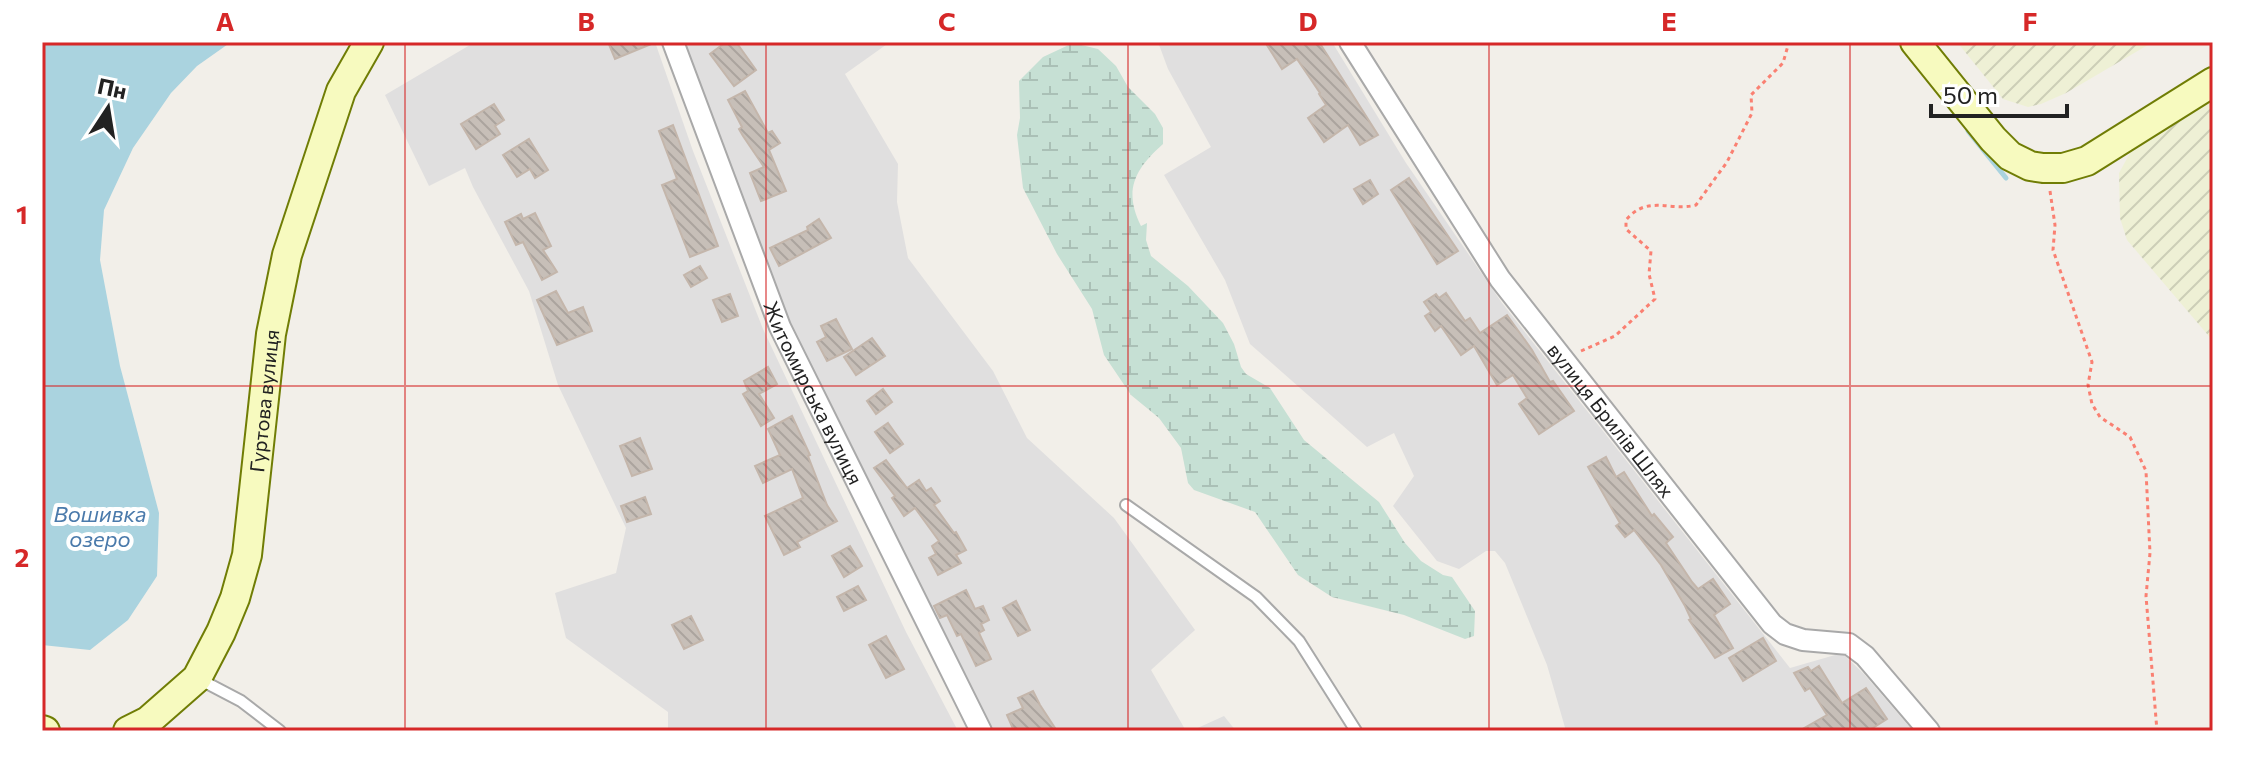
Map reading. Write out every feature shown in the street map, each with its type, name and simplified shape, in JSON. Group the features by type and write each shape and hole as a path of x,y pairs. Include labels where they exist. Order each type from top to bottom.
{"street":[{"name":"Гуртова вулиця","path":"128,731 148,721 197,678 235,598 247,555 271,334 287,255 341,91 369,42"},
{"name":"Житомирська вулиця","path":"673,42 780,327 981,731"},
{"name":"вулиця Брилів Шлях","path":"1350,42 1500,279 1772,624 1785,634 1803,640 1849,644 1865,656 1929,731"},
{"path":"1915,42 2010,156 2030,166 2043,168 2063,168 2087,161 2213,82"}],"lane":[{"path":"1126,505 1256,597 1299,641 1356,731"},
{"path":"197,678 241,701 280,731"}],"path":[{"path":"1563,358 1615,336 1655,299 1649,274 1651,251 1626,229 1626,220 1635,209 1651,205 1670,204 1685,208 1696,205 1727,162 1752,113 1751,95 1783,63 1789,42"},
{"path":"2043,168 2054,202 2053,250 2092,362 2088,385 2092,404 2100,417 2130,437 2146,471 2150,553 2147,621 2157,731"}],"shaded area":[{"path":"475,42 655,42 693,151 763,329 906,632 958,731 668,731 668,712 566,638 555,593 616,573 626,528 558,385 529,291 465,168 429,186 385,95"},
{"path":"677,42 890,42 845,74 898,164 897,202 908,258 993,371 1027,438 1114,518 1195,630 1151,670 1186,731 989,731 806,368"},
{"path":"1158,42 1332,42 1406,163 1502,303 1790,668 1842,653 1913,731 1566,731 1547,665 1505,563 1495,551 1486,551 1459,569 1437,561 1393,506 1414,476 1394,433 1367,447 1250,344 1225,280 1164,175 1211,147 1168,69"},
{"path":"1224,716 1236,731 1191,731"}],"green space":[{"path":"1957,42 2153,42 2066,93 2028,107 2003,99"},
{"path":"1073,43 1098,49 1116,66 1128,87 1155,114 1163,128 1163,144 1139,171 1133,191 1133,202 1141,226 1147,223 1146,240 1151,256 1188,286 1223,323 1241,367 1246,374 1270,388 1304,440 1379,502 1405,543 1421,561 1452,577 1475,611 1474,636 1465,639 1404,615 1332,597 1298,575 1255,512 1194,490 1188,483 1181,448 1159,418 1131,395 1104,355 1092,309 1057,254 1023,188 1017,135 1019,81 1043,57"},
{"path":"2213,97 2213,341 2127,240 2120,218 2119,173 2130,153 2146,138"}],"water":[{"name":"Вошивка озеро","path":"42,42 231,42 197,66 171,93 133,148 104,210 100,260 120,366 159,513 157,576 128,620 90,650 42,645"}],"building":[{"path":"608,42 656,42 615,59"},
{"path":"726,42 736,42 756,70 734,86 710,54"},
{"path":"1265,42 1319,42 1378,135 1360,145 1348,125 1324,142 1308,118 1326,105 1320,93 1297,59 1282,69"},
{"path":"745,91 768,133 772,131 780,143 769,150 786,191 761,201 750,173 764,167 739,129 742,127 728,100"},
{"path":"494,104 504,120 495,126 500,134 476,149 461,124"},
{"path":"673,125 718,246 690,257 662,185 677,179 659,131"},
{"path":"529,139 548,170 535,178 530,169 517,177 503,155"},
{"path":"1409,178 1458,251 1437,264 1391,190"},
{"path":"1370,180 1378,194 1363,204 1354,189"},
{"path":"535,213 551,246 543,250 557,272 542,280 523,242 516,245 505,222 521,214 523,219"},
{"path":"819,219 831,238 779,266 770,248 808,230 807,227"},
{"path":"700,266 707,278 691,287 684,275"},
{"path":"556,291 568,313 583,307 592,331 557,345 537,300"},
{"path":"1446,293 1465,321 1470,318 1480,333 1507,315 1550,382 1553,381 1574,411 1539,434 1519,404 1527,398 1513,375 1497,385 1474,346 1461,355 1441,326 1435,331 1425,316 1431,312 1424,302 1436,294 1439,298"},
{"path":"730,294 738,316 722,322 713,300"},
{"path":"836,319 852,349 827,361 817,342 826,337 821,326"},
{"path":"872,338 885,356 856,375 844,357"},
{"path":"768,367 777,384 759,394 774,418 761,426 743,394 748,391 744,381"},
{"path":"883,389 892,402 876,414 867,401"},
{"path":"792,416 810,455 827,505 837,521 797,542 800,547 784,555 765,516 803,498 792,469 763,483 755,466 780,455 768,429"},
{"path":"888,423 903,444 890,453 875,432"},
{"path":"640,438 652,469 632,476 620,446"},
{"path":"1606,457 1616,477 1624,472 1652,516 1654,514 1673,537 1666,543 1692,582 1698,589 1713,579 1730,604 1714,615 1733,648 1715,658 1689,620 1685,606 1661,565 1634,530 1625,537 1616,526 1620,523 1588,467"},
{"path":"886,460 907,488 919,480 926,491 931,488 940,501 934,505 966,550 956,555 961,563 938,575 929,558 936,554 932,546 939,541 915,508 904,516 892,498 895,496 874,468"},
{"path":"645,497 651,514 627,522 621,506"},
{"path":"850,546 862,566 844,577 832,556"},
{"path":"858,586 866,600 844,611 837,597"},
{"path":"966,590 975,609 983,606 989,620 981,624 984,630 979,633 991,659 976,666 961,634 957,636 947,615 940,618 934,606"},
{"path":"1016,601 1030,630 1018,636 1003,608"},
{"path":"691,616 703,640 684,649 672,625"},
{"path":"886,636 904,669 886,678 869,645"},
{"path":"1763,638 1776,661 1743,681 1729,658"},
{"path":"1819,666 1842,703 1866,688 1887,719 1868,731 1799,731 1827,715 1810,688 1805,691 1794,673 1808,667 1811,671"},
{"path":"1033,691 1057,731 1014,731 1007,715 1023,708 1018,698"}],"waterway":[{"path":"1968,131 2006,178"}]}
